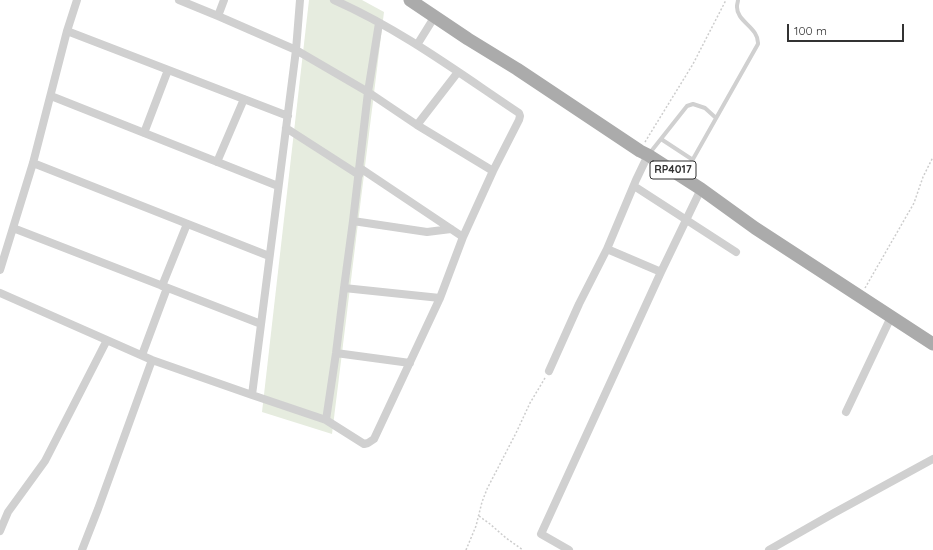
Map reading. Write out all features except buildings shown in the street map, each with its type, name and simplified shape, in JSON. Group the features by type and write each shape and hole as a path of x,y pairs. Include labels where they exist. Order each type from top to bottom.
{"main road":[{"name":"RP4017","path":"410,0 683,177 755,228 933,344"}],"street":[{"path":"0,270 33,163 67,31 77,0"},
{"path":"179,0 296,50 368,92 493,171"},
{"path":"218,16 224,0"},
{"path":"252,395 288,116 300,0"},
{"path":"0,293 152,360 326,420 364,444 372,441 376,436 440,298 463,237 520,116 519,113 417,45 358,10 334,0"},
{"path":"417,45 435,16"},
{"path":"326,420 353,221 368,92 379,23"},
{"path":"67,31 288,116"},
{"path":"144,133 168,70"},
{"path":"418,125 458,72"},
{"path":"51,96 278,186"},
{"path":"217,162 244,99"},
{"path":"286,128 463,237"},
{"path":"550,371 579,304 607,249 634,186 644,153"},
{"path":"33,163 269,256"},
{"path":"634,186 736,252"},
{"path":"569,550 541,534 661,272 701,189"},
{"path":"353,221 427,232 451,229"},
{"path":"142,355 187,224"},
{"path":"13,228 261,324"},
{"path":"607,249 661,272"},
{"path":"344,288 440,298"},
{"path":"846,412 891,317"},
{"path":"0,531 8,512 45,461 107,340"},
{"path":"336,353 410,363"},
{"path":"82,550 152,360"},
{"path":"769,550 933,459"}],"lane":[{"path":"683,177 758,44 758,38 752,28 740,17 736,7 738,0"},
{"path":"644,153 661,139 687,106 693,104 705,108 716,118"},
{"path":"661,139 693,160"}],"path":[{"path":"644,153 726,0"},
{"path":"860,297 914,203 923,177 933,157"},
{"path":"466,550 476,526 487,489 530,403 550,371"},
{"path":"478,516 523,550"}],"shaded area":[{"path":"309,0 362,0 384,12 332,434 262,412"}]}
